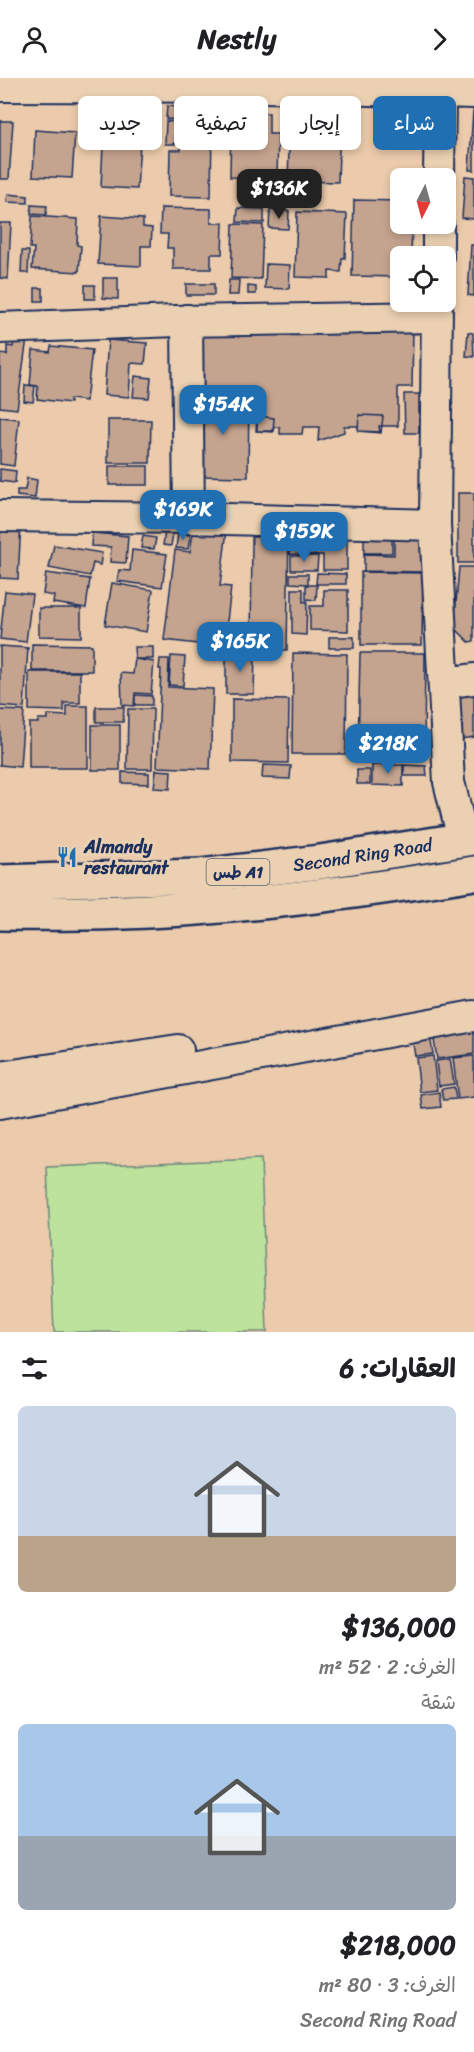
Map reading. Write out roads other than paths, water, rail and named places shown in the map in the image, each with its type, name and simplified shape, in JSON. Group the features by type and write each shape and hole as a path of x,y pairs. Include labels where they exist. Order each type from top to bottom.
{"highway":[{"name":"Second Ring Road","path":"0,882 200,876 320,862 468,838"},
{"name":"Second Ring Road","path":"0,914 61,914 197,908 326,894 474,873"}],"street":[{"path":"0,86 265,83 474,93"},
{"path":"439,168 440,92"},
{"path":"0,328 390,311"},
{"path":"437,312 435,525 449,782 468,838"},
{"path":"188,320 189,518"},
{"path":"0,516 189,518 435,525"},
{"path":"444,683 474,680"},
{"path":"0,1077 182,1050 474,996"},
{"path":"0,1103 474,1016"}],"place":[{"name":"Almandy restaurant","path":"67,857"}]}
